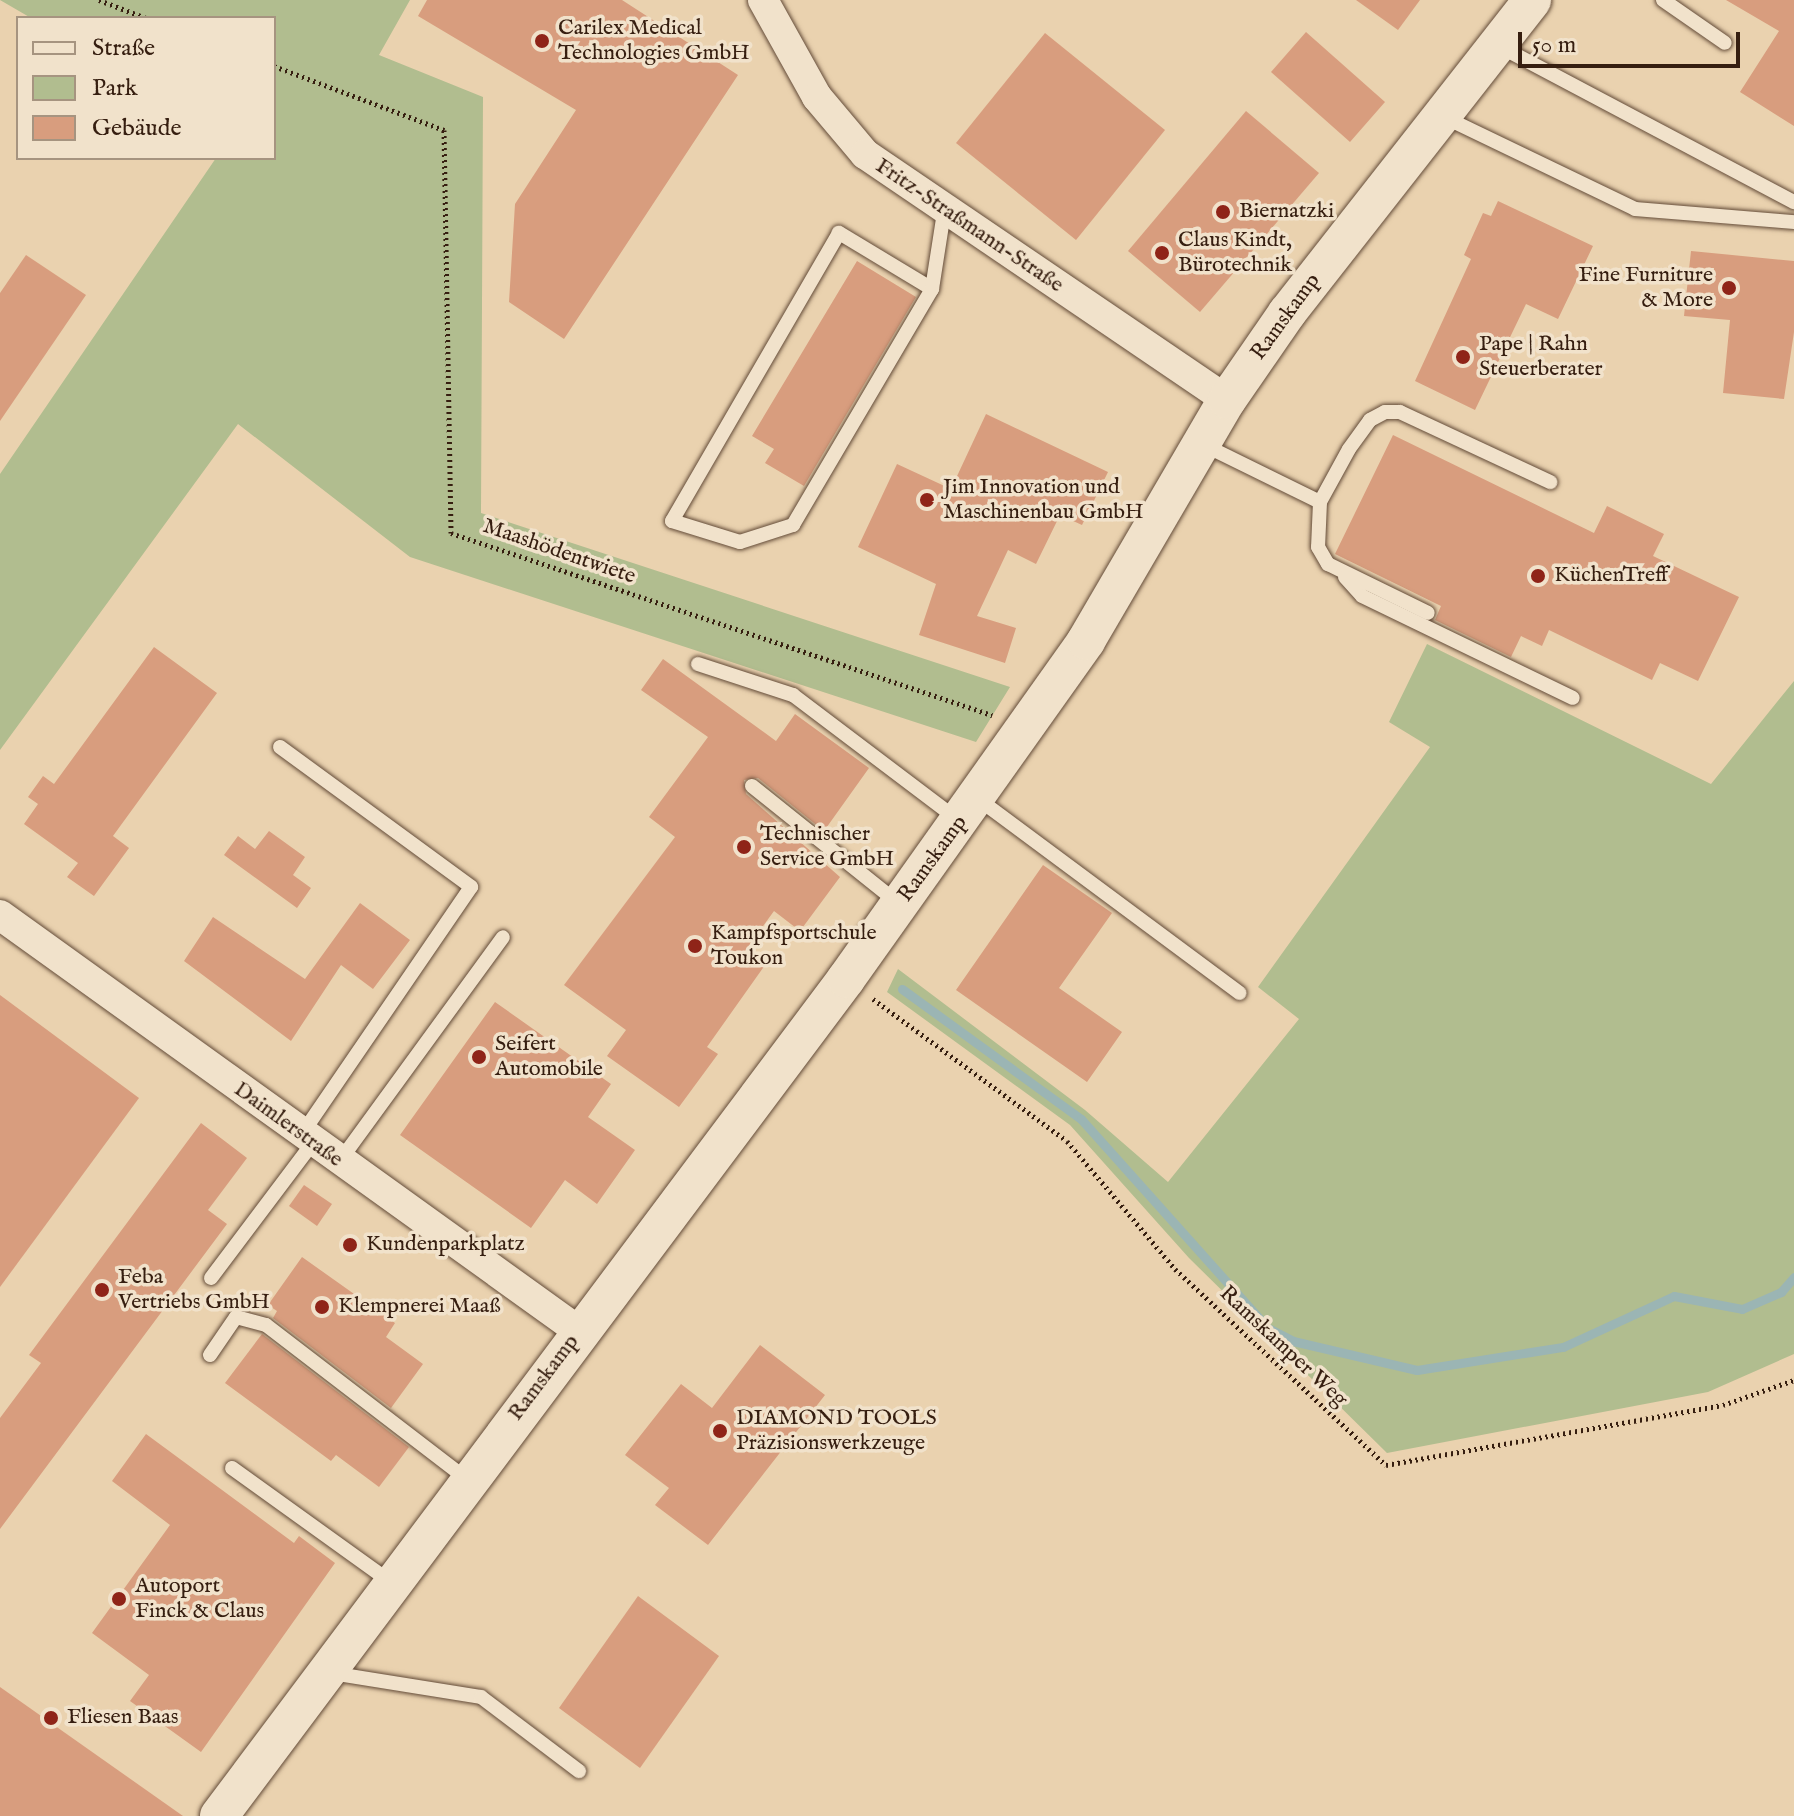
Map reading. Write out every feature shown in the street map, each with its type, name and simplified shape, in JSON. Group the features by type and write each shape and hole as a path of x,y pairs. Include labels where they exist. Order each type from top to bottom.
{"street":[{"name":"Fritz-Straßmann-Straße","path":"763,0 839,129 895,180 1227,400"},
{"name":"Ramskamp","path":"219,1816 900,905 1028,727 1227,400 1532,0"},
{"name":"Daimlerstraße","path":"1,917 306,1140 579,1331"}],"lane":[{"path":"1663,0 1725,43"},
{"path":"1499,46 1794,202"},
{"path":"1442,116 1635,209 1794,222"},
{"path":"932,289 839,233 672,521 740,542 793,525 932,289 944,212"},
{"path":"1428,613 1340,571 1320,556 1320,502 1349,449 1370,420 1385,412 1400,412 1550,482"},
{"path":"1202,443 1320,502"},
{"path":"1340,571 1362,596 1573,698"},
{"path":"698,664 793,695 1240,993"},
{"path":"211,1278 306,1140 471,887 280,747"},
{"path":"752,786 900,905"},
{"path":"339,1162 503,937"},
{"path":"210,1355 236,1317 266,1325 469,1480"},
{"path":"232,1468 392,1583"},
{"path":"326,1672 481,1697 579,1771"}],"path":[{"path":"99,0 141,16"},
{"name":"Maashödentwiete","path":"276,67 444,130 451,533 1028,727"},
{"name":"Ramskamper Weg","path":"846,979 1067,1141 1175,1269 1386,1465 1723,1405 1794,1380"}],"green space":[{"path":"0,0 410,0 379,55 483,97 481,513 1010,687 976,742 410,557 238,424 0,750 0,474 215,160 276,160 276,16 28,16"},
{"path":"1427,644 1711,784 1794,681 1794,1354 1708,1392 1387,1453 1189,1258 1070,1125 887,992 898,969 1085,1110 1168,1182 1299,1019 1258,987 1430,747 1389,722"}],"building":[{"path":"427,0 622,0 738,75 564,339 509,302 515,204 576,110 418,16"},
{"path":"1356,0 1420,0 1398,30"},
{"path":"1726,0 1794,0 1794,126 1740,92 1779,31"},
{"path":"1306,32 1385,102 1350,142 1271,72"},
{"path":"1045,33 1165,130 1076,240 956,143"},
{"name":"Biernatzki","path":"1246,111 1319,173 1200,312 1128,251"},
{"path":"1498,201 1593,246 1558,319 1526,304 1475,410 1415,381 1471,259 1464,255 1483,213 1491,216"},
{"path":"1691,251 1794,261 1794,332 1784,399 1723,393 1730,320 1684,316"},
{"path":"26,255 86,295 0,421 0,293"},
{"path":"857,261 916,297 804,486 765,463 774,449 752,436"},
{"path":"986,414 1108,472 1082,525 1060,515 1036,564 1008,550 977,616 1016,628 1005,663 919,635 936,584 858,547 897,464 951,489"},
{"name":"KüchenTreff","path":"1393,435 1594,533 1607,506 1664,534 1653,556 1739,597 1698,681 1660,663 1652,680 1549,630 1542,646 1521,636 1511,657 1435,620 1441,606 1335,554"},
{"path":"154,647 217,693 113,836 129,848 94,896 67,877 78,863 24,824 38,804 28,797 43,776 54,784"},
{"path":"663,659 776,741 795,714 869,768 824,831 758,778 744,780 746,794 840,877 800,931 774,911 745,951 765,965 707,1047 718,1054 679,1107 607,1056 626,1030 564,985 675,837 649,817 708,737 641,690"},
{"path":"269,831 305,857 293,875 311,888 297,908 224,855 238,836 255,849"},
{"path":"1043,865 1112,913 1059,988 1122,1032 1087,1082 956,990"},
{"path":"360,903 410,940 373,989 341,965 291,1041 184,961 213,917 305,979"},
{"path":"0,995 139,1098 0,1287"},
{"path":"495,1002 611,1084 588,1117 635,1150 597,1204 565,1180 531,1228 400,1135"},
{"path":"201,1123 247,1158 208,1210 227,1224 0,1529 0,1418 41,1363 29,1355"},
{"path":"304,1185 332,1204 317,1226 289,1206"},
{"path":"302,1257 395,1323 386,1337 423,1364 391,1408 273,1318 277,1311 268,1305"},
{"path":"262,1334 409,1447 379,1487 336,1455 331,1461 225,1383"},
{"name":"DIAMOND TOOLS Präzisionswerkzeuge","path":"760,1345 825,1395 708,1545 655,1505 669,1488 625,1455 681,1384 712,1408"},
{"path":"146,1434 294,1543 299,1536 335,1563 201,1752 130,1701 149,1675 92,1633 170,1525 112,1481"},
{"path":"638,1596 719,1656 640,1768 559,1708"},
{"path":"0,1687 183,1816 0,1816"}],"waterway":[{"path":"902,989 1081,1119 1268,1328 1293,1341 1417,1370 1563,1347 1674,1296 1742,1309 1781,1292 1794,1277"}],"place":[{"name":"Carilex Medical Technologies GmbH","path":"542,41"},
{"name":"Biernatzki","path":"1223,212"},
{"name":"Claus Kindt, Bürotechnik","path":"1162,253"},
{"name":"Fine Furniture & More","path":"1729,288"},
{"name":"Pape | Rahn Steuerberater","path":"1463,357"},
{"name":"Jim Innovation und Maschinenbau GmbH","path":"927,500"},
{"name":"KüchenTreff","path":"1538,576"},
{"name":"Technischer Service GmbH","path":"744,847"},
{"name":"Kampfsportschule Toukon","path":"695,946"},
{"name":"Seifert Automobile","path":"479,1057"},
{"name":"Kundenparkplatz","path":"350,1245"},
{"name":"Feba Vertriebs GmbH","path":"102,1290"},
{"name":"Klempnerei Maaß","path":"322,1307"},
{"name":"DIAMOND TOOLS Präzisionswerkzeuge","path":"720,1431"},
{"name":"Autoport Finck & Claus","path":"119,1599"},
{"name":"Fliesen Baas","path":"51,1718"}]}
